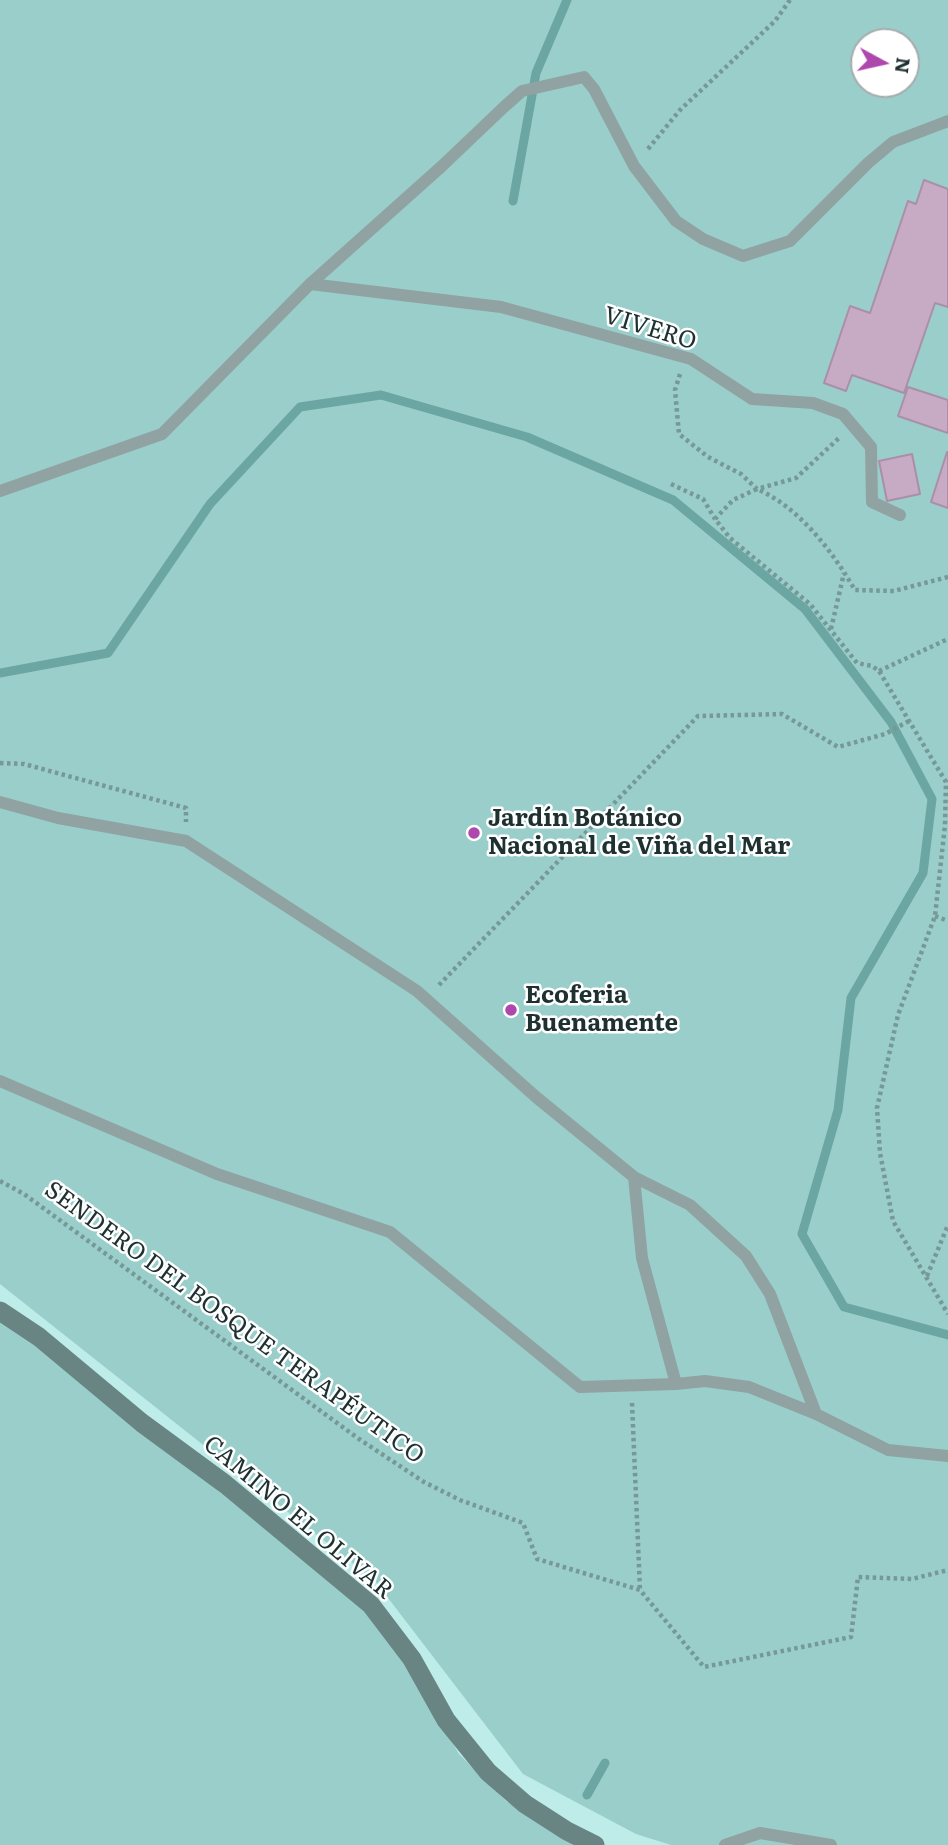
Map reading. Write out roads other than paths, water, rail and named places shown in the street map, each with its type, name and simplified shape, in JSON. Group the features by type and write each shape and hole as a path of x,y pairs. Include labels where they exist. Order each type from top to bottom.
{"main road":[{"name":"CAMINO EL OLIVAR","path":"0,1311 39,1337 142,1423 225,1483 371,1605 412,1659 446,1720 488,1772 525,1804 595,1845"}],"lane":[{"path":"0,491 162,434 310,284 522,91 584,77 594,89 634,166 676,221 703,239 743,256 790,241 868,163 893,142 948,121"},
{"name":"VIVERO","path":"310,284 501,307 691,359 752,399 813,402 843,414 871,447 873,502 900,515"},
{"path":"0,802 58,818 186,841 426,999 536,1097 634,1177 690,1205 746,1256 770,1294 816,1414"},
{"path":"0,1081 217,1174 390,1231 580,1387 705,1381 750,1387 816,1414 888,1450 948,1455"},
{"path":"634,1177 642,1258 676,1384"},
{"path":"725,1845 760,1833 831,1845"}],"waterway":[{"path":"513,201 536,73 567,0"},
{"path":"0,673 108,653 210,504 300,407 381,395 527,437 673,500 805,609 891,722 932,799 923,873 851,998 838,1110 802,1234 844,1307 948,1335"},
{"path":"587,1795 605,1763"}],"place":[{"name":"Jardín Botánico Nacional de Viña del Mar","path":"474,833"},
{"name":"Ecoferia Buenamente","path":"511,1010"}]}
